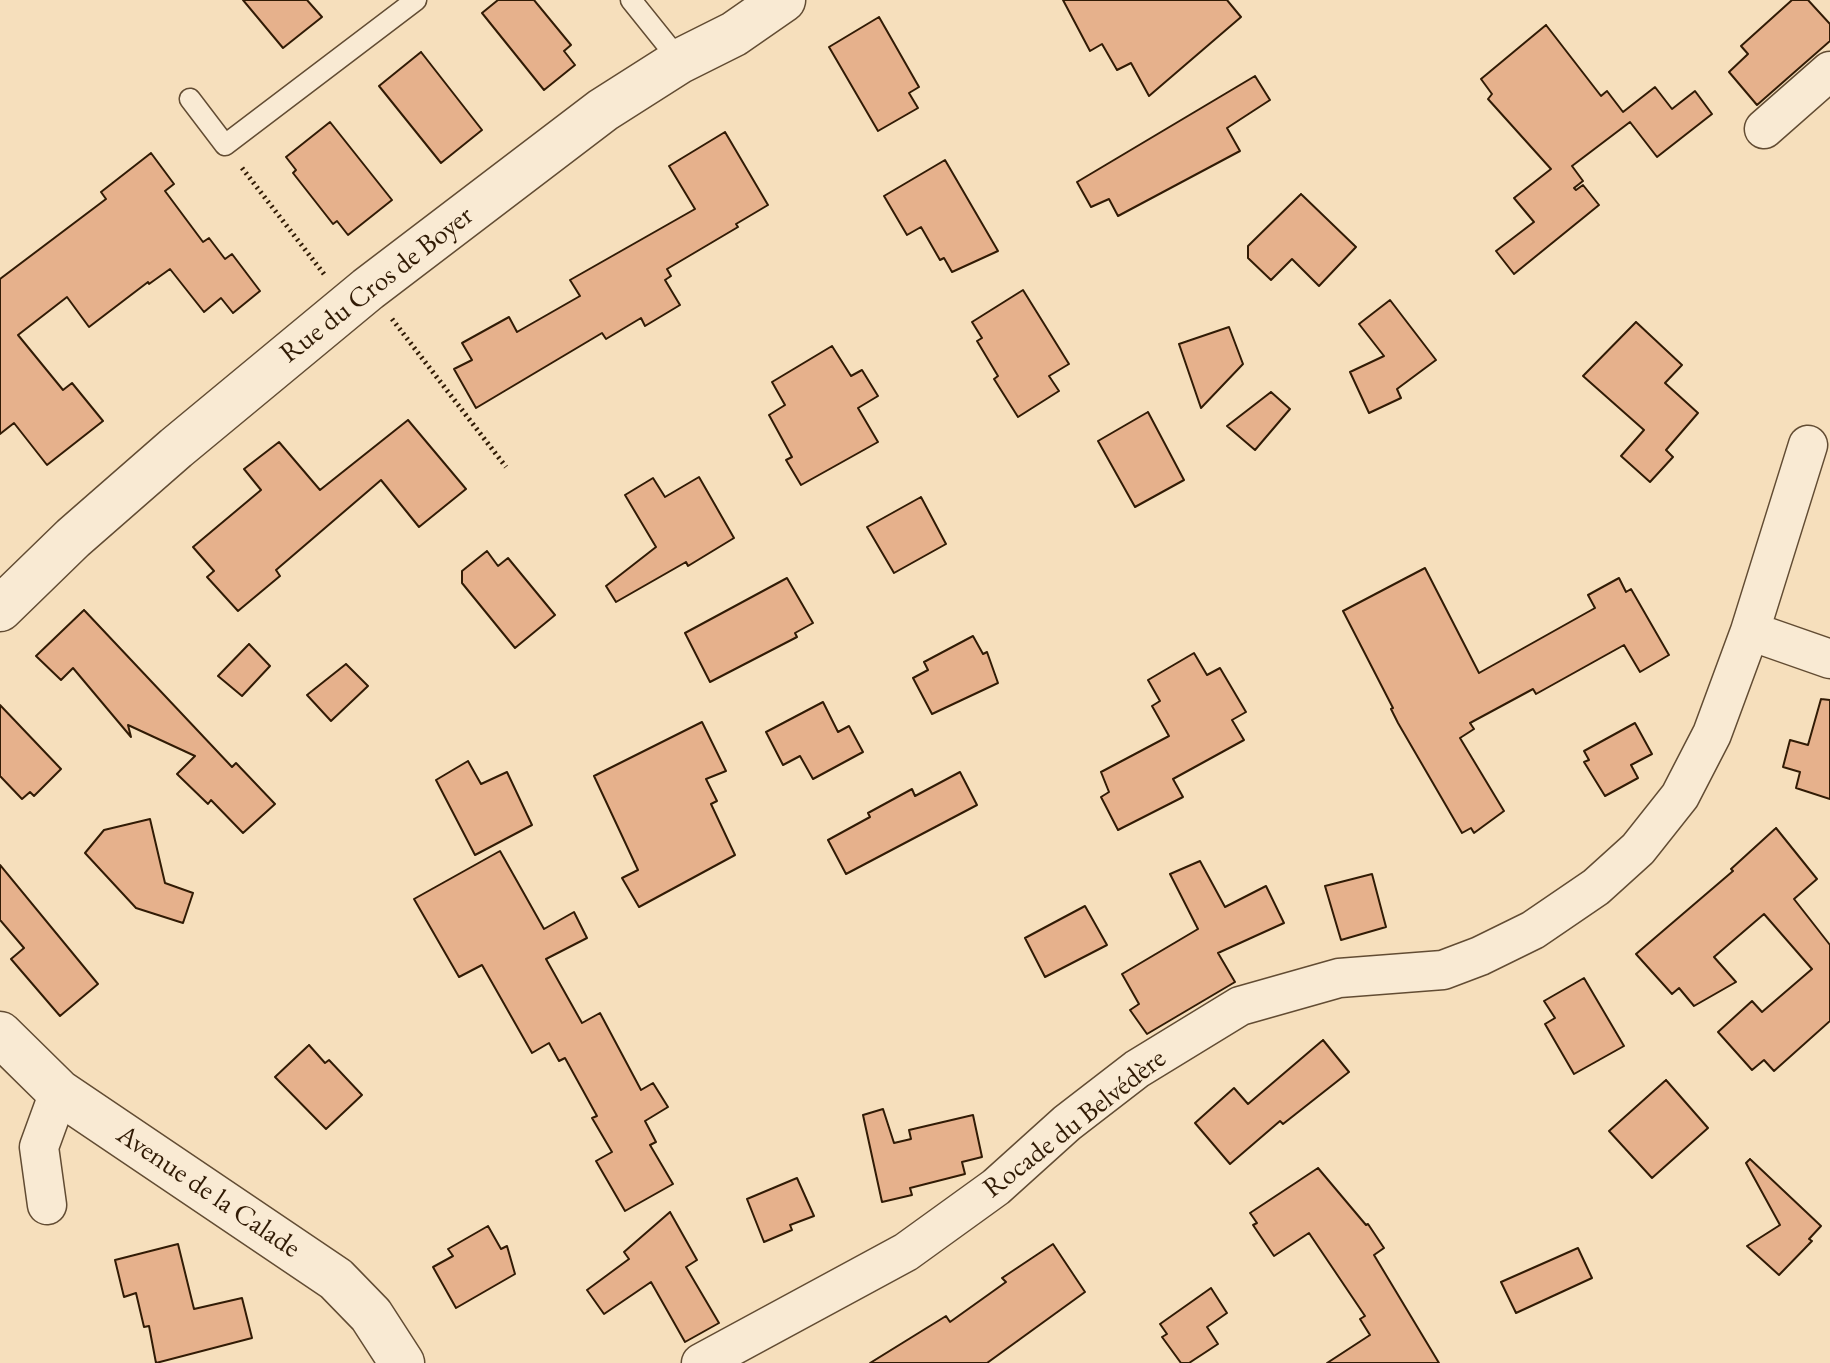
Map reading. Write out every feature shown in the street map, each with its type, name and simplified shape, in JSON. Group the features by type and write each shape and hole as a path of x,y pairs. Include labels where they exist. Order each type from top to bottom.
{"street":[{"name":"Rue du Cros de Boyer","path":"0,609 73,538 176,448 358,298 603,110 680,61 734,34 783,0"},
{"path":"1764,129 1830,71"},
{"name":"Rocade du Belvédère","path":"701,1363 906,1252 996,1187 1067,1123 1137,1069 1240,1006 1339,978 1443,970 1533,930 1596,887 1638,849 1680,796 1712,734 1750,631 1808,445"},
{"path":"1750,631 1830,659"},
{"name":"Avenue de la Calade","path":"0,1034 59,1092 336,1279 371,1315 402,1363"},
{"path":"47,1205 39,1147 59,1092"}],"lane":[{"path":"190,99 225,145 416,0"},
{"path":"631,0 680,61"}],"path":[{"path":"225,145 506,467"}],"building":[{"path":"243,0 307,0 322,17 283,48"},
{"path":"498,0 534,0 571,45 564,51 575,65 544,90 482,13"},
{"path":"1063,0 1227,0 1241,17 1149,96 1131,63 1117,70 1102,44 1090,51"},
{"path":"1792,0 1808,0 1830,24 1830,41 1757,105 1729,72 1748,54 1741,46"},
{"path":"879,17 919,87 909,93 918,108 878,131 829,47"},
{"path":"1546,25 1601,96 1607,91 1623,112 1655,87 1672,109 1695,91 1712,114 1657,157 1630,122 1572,166 1583,181 1574,188 1576,190 1583,185 1599,205 1514,274 1496,251 1534,222 1514,198 1551,169 1488,99 1492,94 1481,79"},
{"path":"421,52 482,130 441,163 379,86"},
{"path":"1255,76 1270,100 1227,128 1240,151 1118,216 1109,199 1091,207 1077,182"},
{"path":"330,122 392,200 348,235 337,221 333,224 293,173 296,170 286,157"},
{"path":"725,132 768,205 736,224 738,227 667,269 671,276 665,280 680,305 645,326 641,318 606,339 602,333 476,408 454,369 472,360 462,343 509,317 517,332 580,296 570,280 695,209 669,166"},
{"path":"151,153 174,184 165,191 203,242 209,238 225,259 232,254 260,291 233,313 221,298 204,312 170,269 89,327 67,297 18,335 63,390 72,383 103,421 47,465 14,423 0,434 0,279 106,199 101,192"},
{"path":"945,160 998,251 952,272 944,258 940,260 921,227 907,235 884,196"},
{"path":"1301,194 1356,247 1319,286 1292,259 1271,280 1248,258 1248,246"},
{"path":"1023,290 1069,364 1049,376 1059,391 1018,417 994,379 998,376 977,341 982,338 972,322"},
{"path":"1390,300 1436,360 1397,389 1401,398 1369,413 1350,372 1384,356 1359,324"},
{"path":"1636,322 1682,365 1665,383 1698,413 1666,450 1673,457 1650,482 1621,456 1644,430 1583,376"},
{"path":"1229,327 1243,364 1201,408 1179,344"},
{"path":"832,346 851,376 862,370 878,396 858,408 878,442 801,485 786,460 792,457 769,415 785,405 772,382"},
{"path":"1271,392 1290,409 1255,450 1227,426"},
{"path":"1148,412 1184,480 1135,507 1098,441"},
{"path":"408,420 466,489 419,527 381,480 276,570 280,576 238,611 207,577 214,571 193,547 261,490 244,469 279,442 320,490"},
{"path":"699,477 734,538 688,566 686,562 616,602 606,586 656,547 625,495 653,478 665,497"},
{"path":"921,497 946,544 894,573 867,527"},
{"path":"487,551 498,566 508,558 555,615 515,648 462,583 462,571"},
{"path":"1425,568 1479,673 1595,608 1588,595 1619,578 1626,592 1631,589 1669,655 1640,672 1624,645 1536,694 1533,689 1470,723 1474,729 1460,738 1504,811 1474,833 1471,828 1462,833 1398,723 1343,611"},
{"path":"787,578 813,623 795,633 797,637 710,682 685,633"},
{"path":"84,610 232,767 236,763 275,804 243,833 211,800 208,804 177,774 195,756 128,725 131,737 73,668 61,680 36,656"},
{"path":"973,636 983,654 987,652 998,683 932,714 913,678 928,670 924,662"},
{"path":"249,644 270,666 242,696 218,676"},
{"path":"1194,653 1207,675 1220,668 1246,712 1232,720 1244,740 1173,779 1183,797 1118,830 1101,797 1109,792 1101,772 1169,736 1152,706 1160,701 1148,680"},
{"path":"346,664 368,686 331,721 307,695"},
{"path":"1821,699 1830,700 1830,799 1796,788 1800,772 1783,767 1790,740 1808,745"},
{"path":"823,702 838,732 849,726 863,752 813,779 800,756 783,765 766,732"},
{"path":"0,705 61,769 34,796 30,792 22,799 0,776"},
{"path":"702,722 726,771 706,779 717,801 711,804 735,855 639,907 622,878 638,870 594,776"},
{"path":"1635,723 1652,754 1631,765 1638,778 1605,796 1584,762 1589,760 1584,751"},
{"path":"468,761 481,784 507,772 532,825 475,855 436,780"},
{"path":"960,772 977,805 846,874 828,840 912,789 915,796"},
{"path":"150,819 165,883 193,893 183,923 136,908 85,853 104,830"},
{"path":"1776,828 1817,879 1794,899 1830,945 1830,1021 1774,1071 1764,1060 1752,1070 1718,1032 1752,1001 1762,1012 1812,969 1764,914 1714,957 1736,982 1694,1006 1679,988 1672,994 1636,954 1733,871 1731,869"},
{"path":"500,851 544,929 574,912 587,938 546,959 582,1023 600,1013 641,1090 653,1083 668,1107 645,1121 656,1142 650,1145 673,1184 625,1211 596,1161 612,1152 592,1118 597,1116 565,1058 559,1061 549,1043 532,1053 482,965 459,977 414,899"},
{"path":"1200,861 1225,907 1266,886 1284,923 1218,953 1235,982 1147,1034 1130,1010 1139,1004 1122,974 1198,929 1170,874"},
{"path":"0,865 98,984 60,1016 11,959 24,948 0,920"},
{"path":"1372,874 1386,927 1341,940 1325,886"},
{"path":"1085,906 1107,945 1045,977 1025,938"},
{"path":"1584,978 1624,1046 1574,1074 1545,1024 1555,1018 1544,1001"},
{"path":"1323,1040 1349,1072 1283,1124 1280,1121 1230,1164 1195,1123 1234,1088 1248,1104"},
{"path":"309,1045 325,1063 329,1060 362,1095 326,1129 275,1077"},
{"path":"1666,1080 1708,1128 1652,1178 1609,1131"},
{"path":"883,1109 894,1143 911,1139 909,1130 973,1115 982,1157 962,1162 965,1174 910,1188 912,1195 882,1202 863,1115"},
{"path":"1750,1159 1821,1226 1809,1239 1812,1241 1779,1275 1747,1246 1780,1225 1746,1163"},
{"path":"1318,1168 1368,1224 1384,1248 1374,1255 1439,1363 1327,1363 1370,1335 1360,1319 1365,1316 1309,1233 1274,1256 1253,1225 1257,1223 1250,1213"},
{"path":"797,1178 814,1216 790,1225 792,1230 764,1242 747,1199"},
{"path":"670,1212 697,1260 686,1267 719,1323 685,1342 651,1282 604,1314 587,1290 629,1259 624,1252"},
{"path":"488,1226 501,1249 507,1246 515,1274 456,1308 433,1267 453,1256 448,1249"},
{"path":"178,1244 194,1309 242,1298 252,1338 156,1363 149,1326 144,1327 136,1293 124,1297 115,1260"},
{"path":"1053,1244 1085,1292 987,1363 870,1363 946,1316 950,1322 1006,1282 1002,1278"},
{"path":"1578,1248 1592,1278 1516,1313 1501,1282"},
{"path":"1211,1288 1227,1313 1207,1327 1218,1344 1189,1363 1181,1363 1162,1337 1167,1334 1160,1324"}]}
